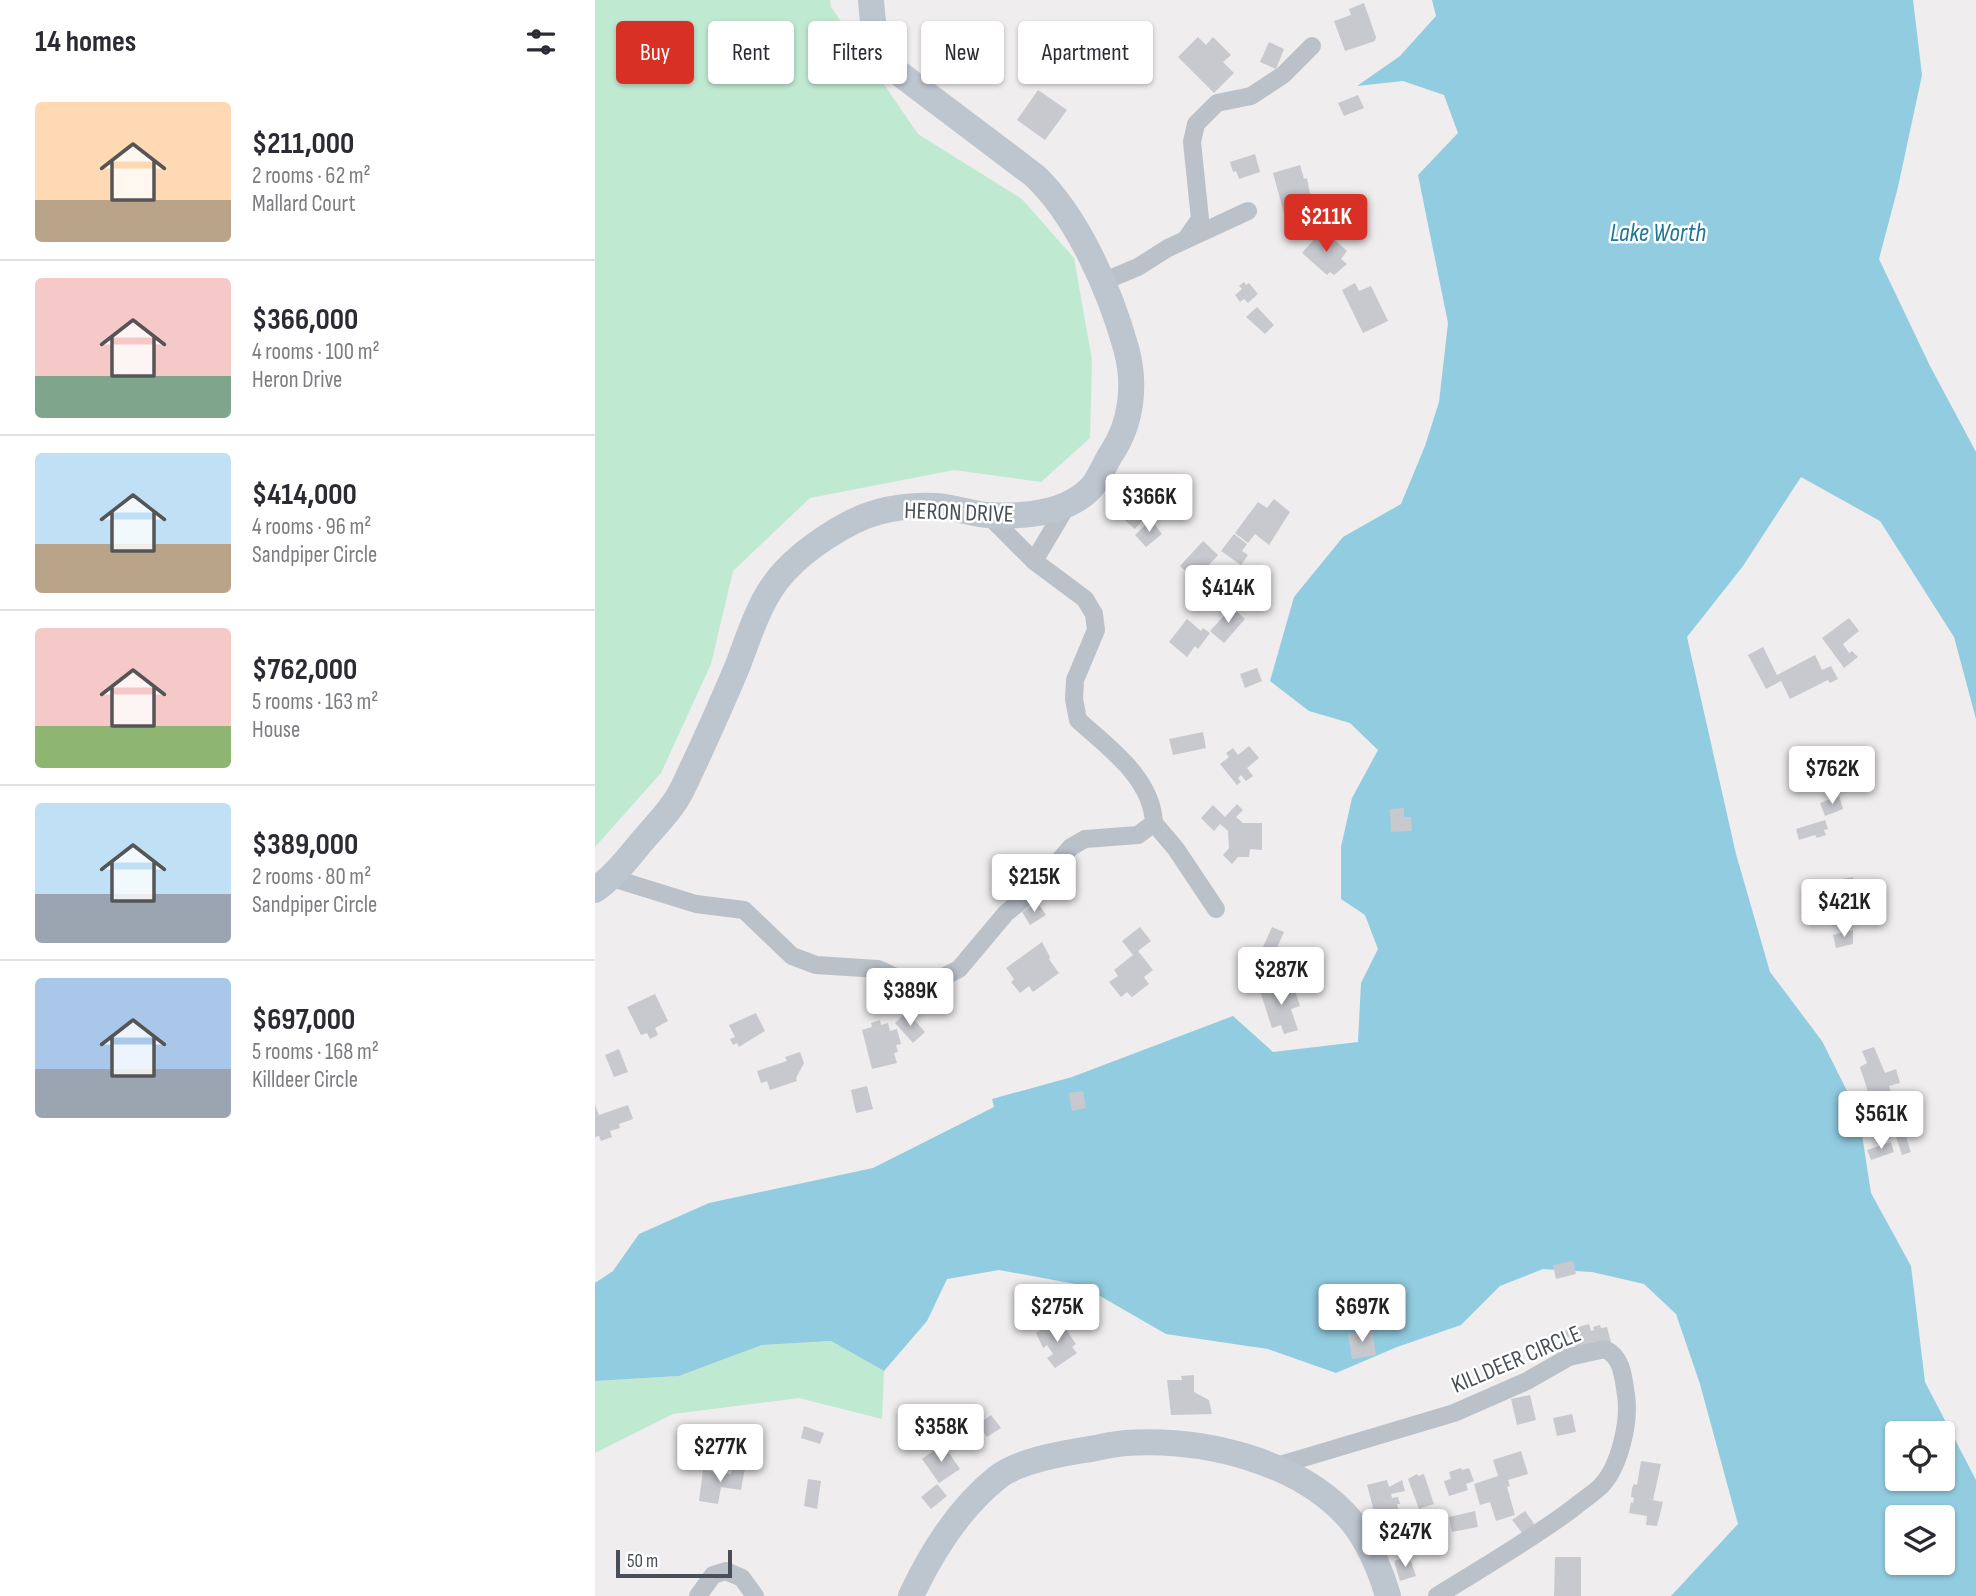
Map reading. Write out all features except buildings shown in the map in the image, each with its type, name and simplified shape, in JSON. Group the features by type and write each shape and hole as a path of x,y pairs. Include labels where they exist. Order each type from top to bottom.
{"street":[{"name":"HERON DRIVE","path":"604,884 677,799 716,719 757,617 772,587 786,569 842,527 878,512 914,506 937,506 988,515 1043,512 1068,504 1090,490 1115,449 1128,421 1130,363 1102,282 1064,210 1052,192 1020,164 896,71 882,54 873,28 870,0"},
{"path":"1187,239 1200,219 1192,142 1196,124 1217,103 1251,96 1283,75 1312,46"},
{"path":"1102,282 1138,267 1168,248 1248,211"},
{"path":"1034,561 1068,504"},
{"path":"988,515 1034,561 1085,599 1094,614 1096,630 1075,680 1075,713 1078,720 1122,759 1145,789 1153,808 1154,823 1176,849 1216,909"},
{"path":"604,884 744,911 792,956 816,965 878,969 906,982 937,980 959,969 1006,912 1032,892 1071,846 1085,839 1138,835 1154,823"},
{"name":"KILLDEER CIRCLE","path":"1273,1467 1454,1413 1528,1381 1569,1357 1605,1349 1615,1354 1627,1402 1627,1427 1618,1454 1602,1485 1556,1521 1437,1596"},
{"path":"911,1596 928,1561 947,1532 1000,1475 1045,1457 1125,1443 1171,1443 1208,1447 1273,1467 1317,1490 1356,1527 1381,1575 1388,1596"},
{"path":"698,1596 713,1575 726,1571 742,1578 755,1596"}],"green space":[{"path":"595,0 830,0 831,7 841,21 808,21 808,84 884,84 918,134 1022,199 1074,258 1092,360 1090,438 1041,482 954,470 810,498 733,571 711,664 661,773 595,847"},
{"path":"831,1341 884,1371 882,1419 799,1398 673,1414 595,1453 595,1381 679,1376 762,1345"}],"water":[{"name":"Lake Worth","path":"1432,0 1913,0 1922,75 1898,187 1879,259 1930,366 1976,452 1976,719 1954,637 1880,521 1801,477 1743,566 1687,637 1736,854 1770,972 1822,1041 1859,1115 1871,1193 1911,1266 1925,1382 1945,1421 1885,1421 1885,1491 1955,1491 1955,1440 1976,1480 1976,1596 1671,1596 1738,1524 1700,1384 1676,1314 1644,1284 1592,1272 1543,1269 1500,1286 1461,1325 1397,1347 1336,1373 1268,1349 1166,1334 1081,1285 999,1270 947,1279 927,1321 884,1371 831,1341 762,1345 679,1376 595,1381 595,1283 613,1271 639,1234 709,1203 873,1168 994,1107 992,1099 1072,1077 1233,1016 1273,1052 1358,1042 1361,983 1378,949 1365,915 1341,899 1341,847 1352,798 1378,750 1350,723 1309,711 1270,681 1294,597 1343,537 1401,504 1425,446 1439,402 1448,323 1418,175 1458,133 1444,95 1403,81 1357,86 1400,56 1436,16"}]}
